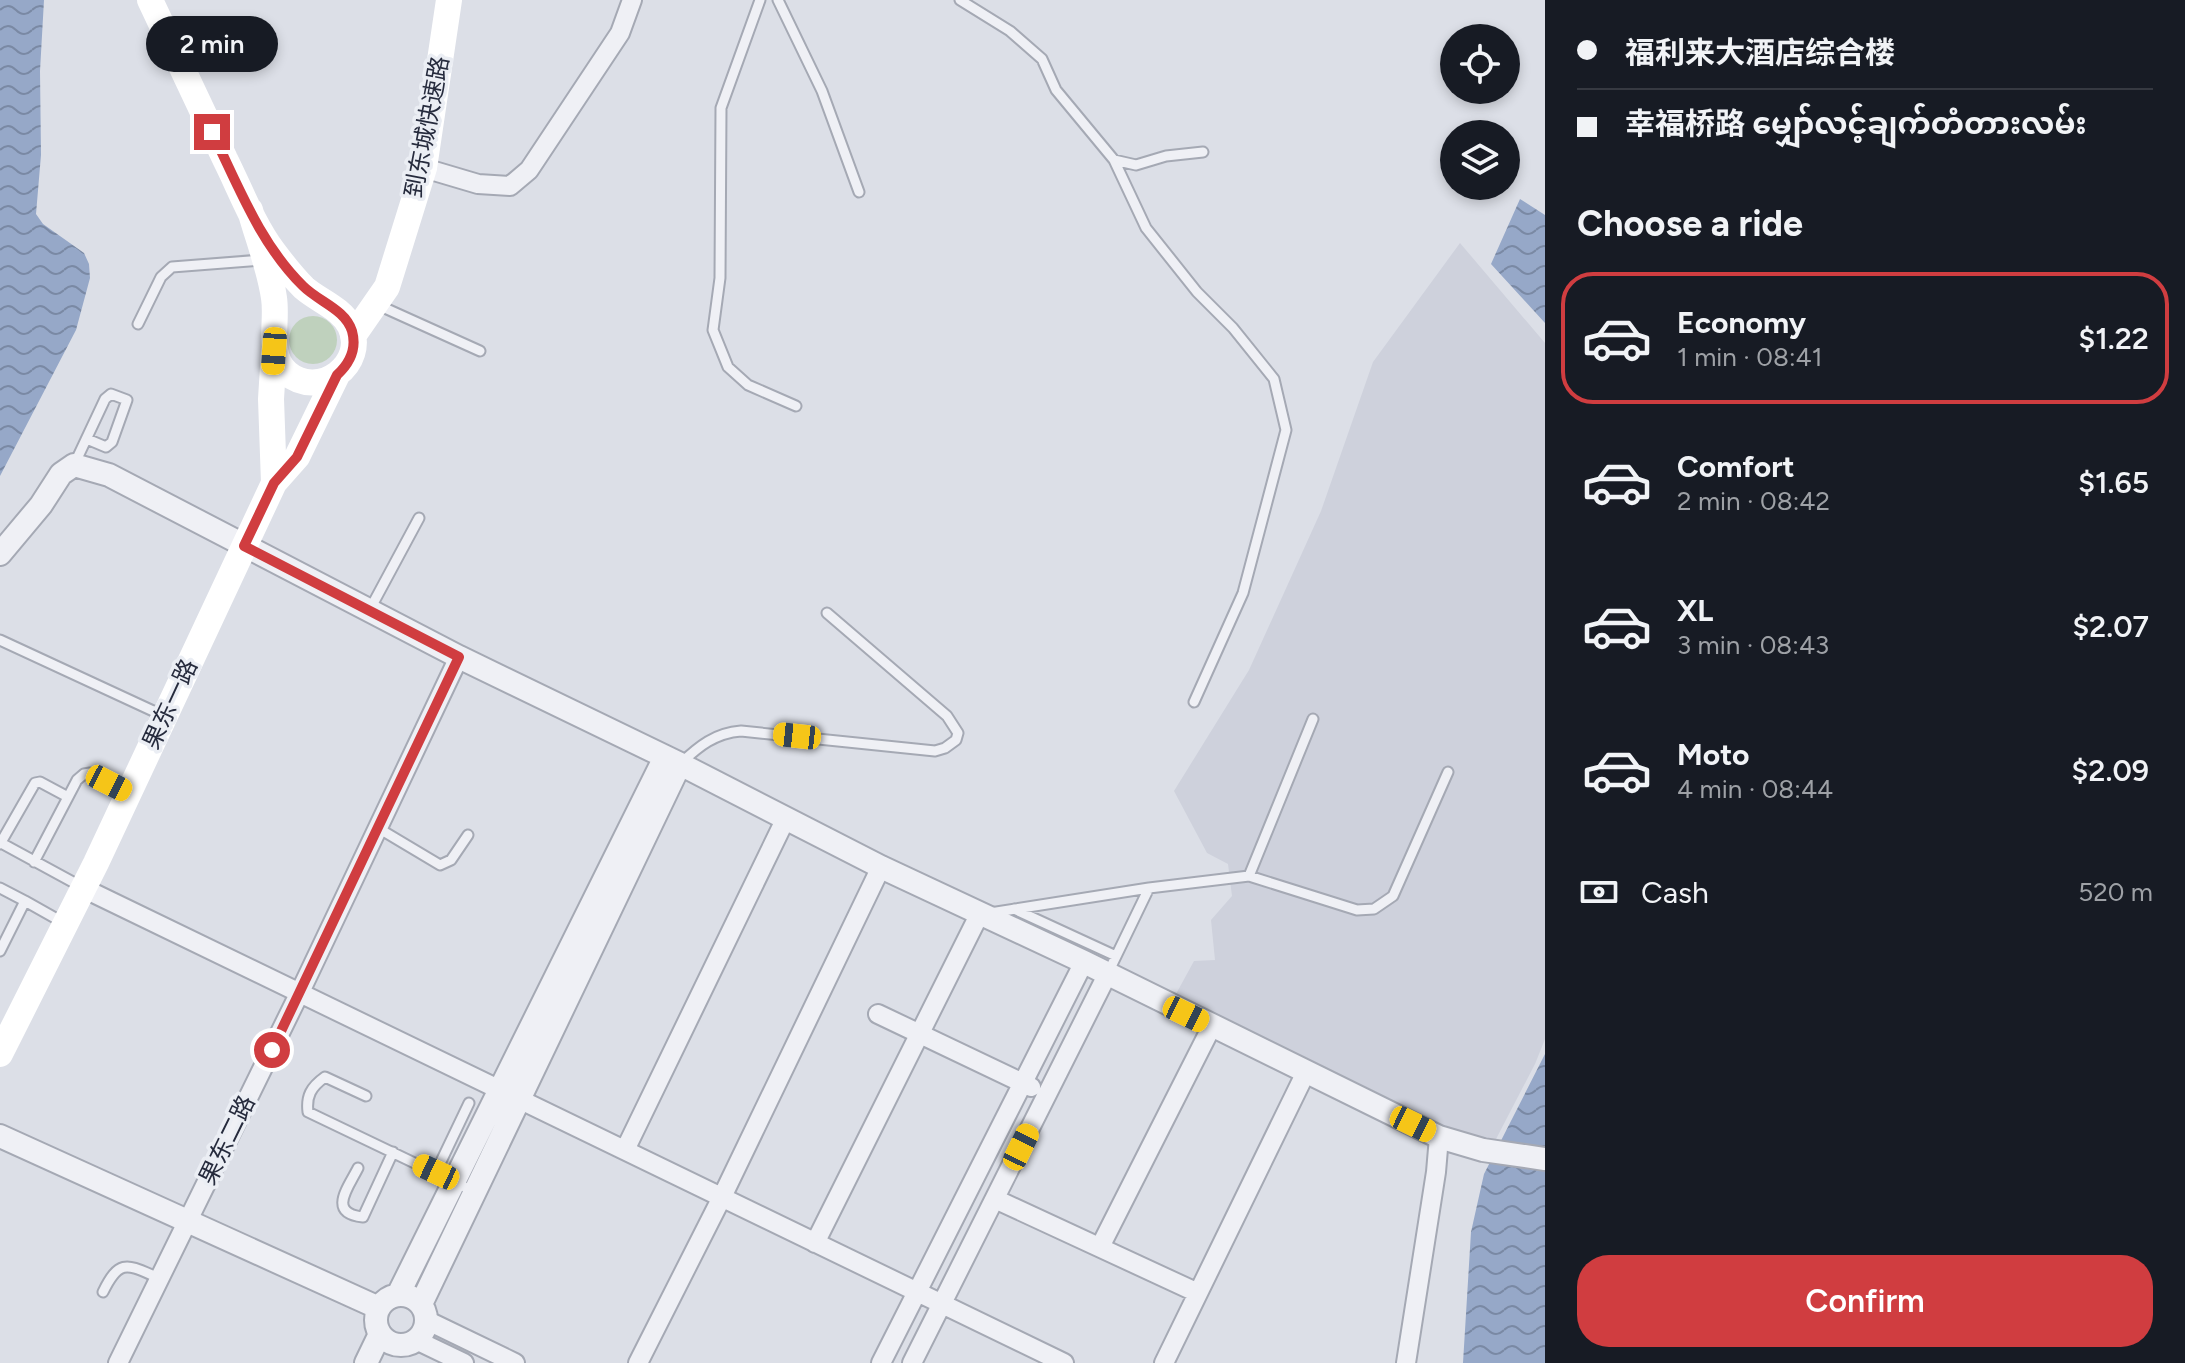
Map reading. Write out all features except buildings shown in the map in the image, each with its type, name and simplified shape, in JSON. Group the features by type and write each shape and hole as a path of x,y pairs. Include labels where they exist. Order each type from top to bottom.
{"main road":[{"path":"150,0 271,249 302,285 345,317 353,336 352,355 337,375 312,383 288,374 279,364 275,341 285,314 309,302 323,303"},
{"name":"到东城快速路","path":"353,336 387,287 424,168 449,0"},
{"path":"250,210 274,298 271,399 274,483"},
{"path":"274,483 297,457 337,375"},
{"name":"果东一路","path":"0,1054 129,793 274,483"}],"street":[{"path":"424,168 478,184 510,186 529,170 620,33 632,0"},
{"path":"0,554 41,505 61,474 74,465 109,475 459,657 673,760 979,915 1084,962 1112,966 1212,1026 1439,1137 1483,1150 1545,1159"},
{"name":"果东二路","path":"118,1363 300,992 459,657"},
{"path":"398,1295 445,1177 498,1089 673,760"},
{"path":"380,1334 395,1344 412,1334 673,760"},
{"path":"625,1150 786,818"},
{"path":"638,1363 722,1197 881,867"},
{"path":"83,888 1064,1363"},
{"path":"815,1243 979,915"},
{"path":"881,1363 1084,962"},
{"path":"912,1363 1112,966"},
{"path":"878,1014 1046,1096"},
{"path":"1100,1247 1212,1026"},
{"path":"1164,1363 1306,1072"},
{"path":"0,1136 379,1308"},
{"path":"1406,1363 1434,1188 1439,1137"},
{"path":"995,1199 1198,1293"},
{"path":"962,1203 986,1217"},
{"path":"366,1363 380,1334 376,1317 379,1308 389,1297 406,1295 412,1334"},
{"path":"412,1334 464,1363"},
{"path":"412,1334 515,1363"}],"lane":[{"path":"760,0 721,108 720,278 713,330 728,367 748,385 796,406"},
{"path":"778,0 822,91 859,192"},
{"path":"960,0 1010,31 1042,59 1056,90 1114,160 1146,228 1197,292 1233,328 1274,379 1286,430 1243,593 1194,702"},
{"path":"1114,160 1136,165 1166,156 1203,152"},
{"path":"138,324 161,277 172,267 264,260"},
{"path":"375,304 480,351"},
{"path":"74,465 107,396 111,394 127,400 112,442 106,447 87,439"},
{"path":"369,611 419,518"},
{"path":"673,760 726,732 935,751 956,740 958,733 947,716 827,613"},
{"path":"0,640 165,716"},
{"path":"1249,876 1313,719"},
{"path":"979,915 1149,888 1249,876 1357,910 1374,909 1393,896 1448,772"},
{"path":"34,862 77,780 90,773 129,793"},
{"path":"68,797 40,782 35,783 0,844 83,888"},
{"path":"378,828 440,865 451,860 468,835"},
{"path":"0,888 65,924"},
{"path":"1014,909 1112,966 1149,888"},
{"path":"0,951 25,901"},
{"path":"366,1096 325,1077 310,1090 306,1101 308,1112 475,1192"},
{"path":"445,1177 469,1103"},
{"path":"358,1168 342,1200 344,1210 352,1216 363,1217 393,1152"},
{"path":"103,1292 119,1267 128,1265 159,1278"}],"shaded area":[{"path":"1460,243 1545,343 1545,1039 1495,1141 1448,1127 1176,994 1194,961 1215,960 1211,920 1232,896 1228,864 1207,853 1174,791 1249,670 1321,511 1373,362"}],"green space":[{"path":"313,316 330,323 337,340 330,357 313,364 296,357 289,340 296,323"}],"water":[{"path":"0,0 44,0 40,71 41,155 36,214 43,224 84,253 90,278 76,330 0,476"},
{"path":"1520,199 1545,215 1545,323 1491,264"},
{"path":"1545,1054 1545,1363 1463,1363 1471,1232 1484,1174"}],"route":[{"path":"212,132 271,249 302,285 345,317 352,329 354,342 352,355 337,375 297,457 274,483 244,546 459,657 272,1050"}]}
